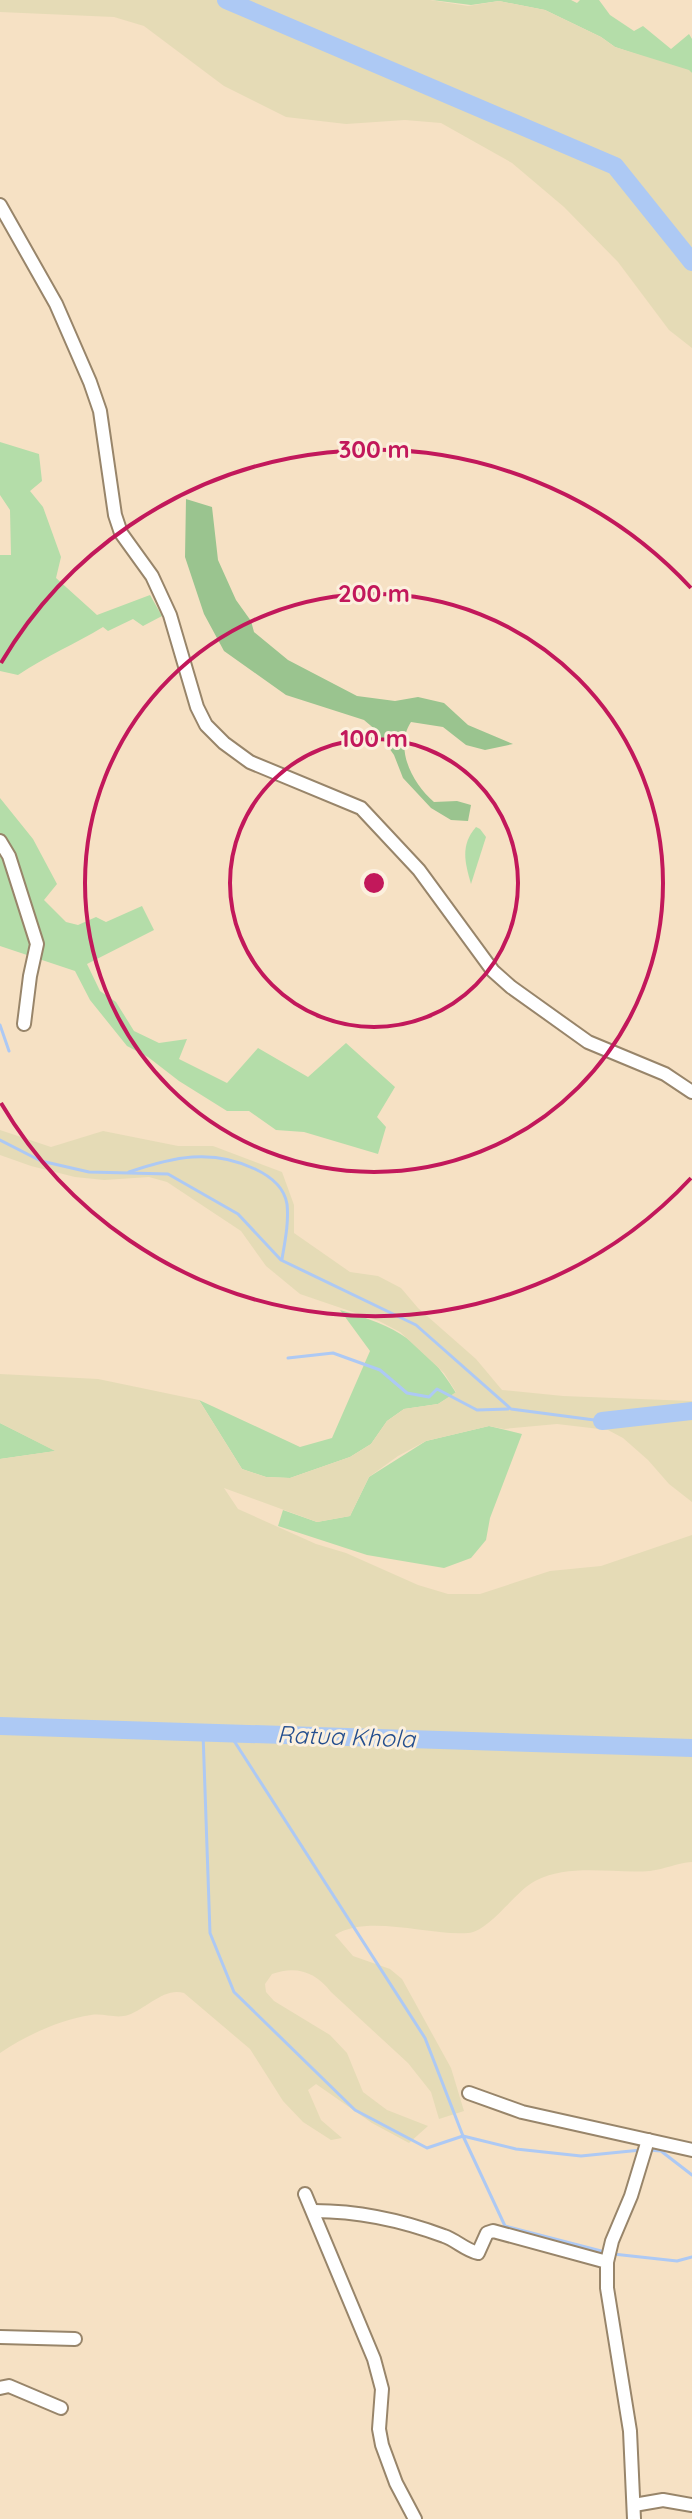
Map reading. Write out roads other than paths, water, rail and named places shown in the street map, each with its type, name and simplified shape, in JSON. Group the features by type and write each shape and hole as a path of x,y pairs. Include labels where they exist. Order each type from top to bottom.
{"street":[{"path":"0,205 56,304 90,382 100,411 115,515 121,533 152,576 170,615 197,707 206,725 250,762 361,808 419,870 493,971 511,987 588,1042 665,1074 692,1092"},
{"path":"0,841 9,856 37,944 24,1024"},
{"path":"469,2093 522,2112 692,2150"},
{"path":"634,2519 630,2431 607,2288 607,2262 648,2140"},
{"path":"305,2194 374,2359 382,2389 379,2429 382,2445 396,2483 415,2519"},
{"path":"314,2211 353,2211 415,2225 478,2253 487,2233 493,2231 607,2262"},
{"path":"0,2337 75,2339"},
{"path":"0,2388 9,2386 61,2408"},
{"path":"634,2505 663,2500 692,2505"}],"waterway":[{"path":"226,0 615,166 692,262"},
{"path":"0,1025 9,1051"},
{"path":"0,1140 41,1161 89,1172 168,1174 238,1214 281,1260 416,1325 511,1409 602,1421"},
{"path":"129,1172 192,1157 223,1158 261,1172 280,1187 287,1204 282,1259"},
{"path":"288,1358 333,1353 380,1370 407,1393 429,1397 437,1389 477,1410 508,1409"},
{"path":"602,1421 692,1411"},
{"name":"Ratua Khola","path":"0,1726 692,1748"},
{"path":"203,1733 210,1933 234,1992 355,2110 427,2148 463,2136 516,2149 581,2156 641,2150"},
{"path":"229,1733 425,2038 463,2136 505,2226 605,2252"},
{"path":"648,2150 661,2151 692,2175"},
{"path":"613,2254 677,2261 692,2257"}]}
